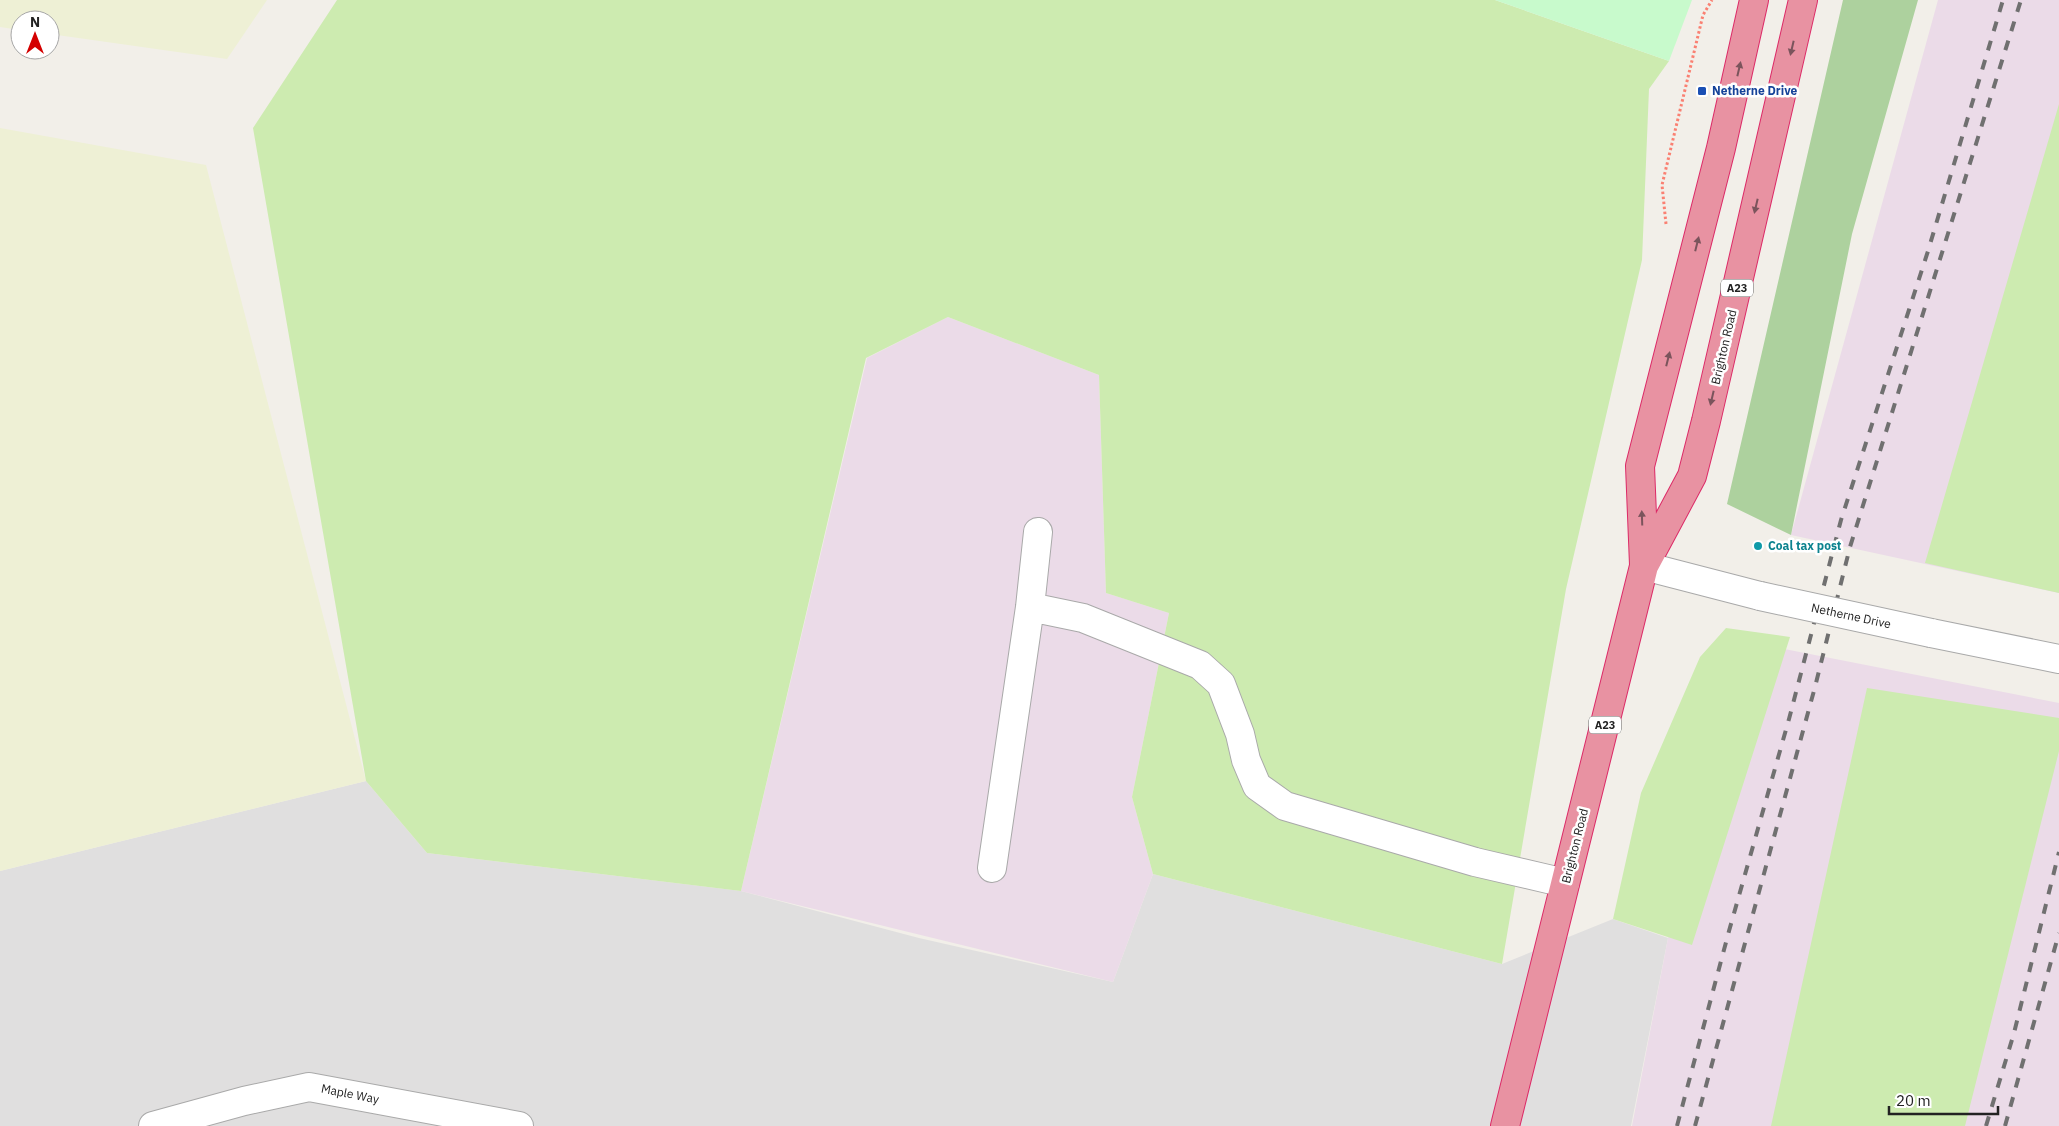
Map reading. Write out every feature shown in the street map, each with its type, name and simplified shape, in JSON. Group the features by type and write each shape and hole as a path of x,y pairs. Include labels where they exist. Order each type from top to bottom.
{"highway":[{"name":"Brighton Road","path":"1644,566 1640,466 1721,148 1754,0"},
{"name":"Brighton Road","path":"1505,1126 1644,566 1692,476 1803,0"}],"street":[{"path":"992,868 1030,607 1038,532"},
{"name":"Netherne Drive","path":"1644,566 1760,596 2051,658"},
{"path":"1030,607 1083,618 1200,664 1221,684 1240,734 1246,760 1257,786 1285,806 1475,862 1565,883"},
{"name":"Maple Way","path":"153,1126 244,1101 309,1087 519,1126"}],"path":[{"path":"1667,231 1662,185 1703,16 1712,0"}],"shaded area":[{"path":"1938,0 2059,0 2059,593 1791,535"},
{"path":"948,317 1099,375 1106,593 1169,613 1132,797 1153,874 1113,982 741,891 867,358"},
{"path":"1764,645 2059,703 2059,1126 1632,1126 1668,938"},
{"path":"366,781 427,853 741,891 919,938 1113,982 1153,874 1502,964 1613,919 1668,938 1631,1126 0,1126 0,871"}],"green space":[{"path":"0,0 267,0 227,59 60,35 60,10 10,10 10,28 0,27"},
{"path":"337,0 1495,0 1669,61 1649,89 1642,260 1566,589 1502,964 1153,874 1132,797 1169,613 1106,593 1099,375 948,317 866,358 741,891 427,853 366,781 253,128"},
{"path":"1495,0 1692,0 1669,61"},
{"path":"1843,0 1918,0 1852,234 1791,535 1727,504"},
{"path":"2059,104 2059,593 1925,563"},
{"path":"0,128 206,165 366,781 0,871"},
{"path":"1726,628 1790,637 1692,945 1613,919 1641,793 1700,657"},
{"path":"1867,688 2059,718 2059,751 1965,1126 1771,1126"}],"railway":[{"path":"1677,1126 1729,931 1789,719 1841,520 1928,251 2003,0"},
{"path":"1695,1126 1815,687 1850,547 2021,0"},
{"path":"1986,1126 2014,1033 2059,852"},
{"path":"2005,1126 2059,933"}],"place":[{"name":"Netherne Drive","path":"1702,91"},
{"name":"Coal tax post","path":"1758,546"}]}
